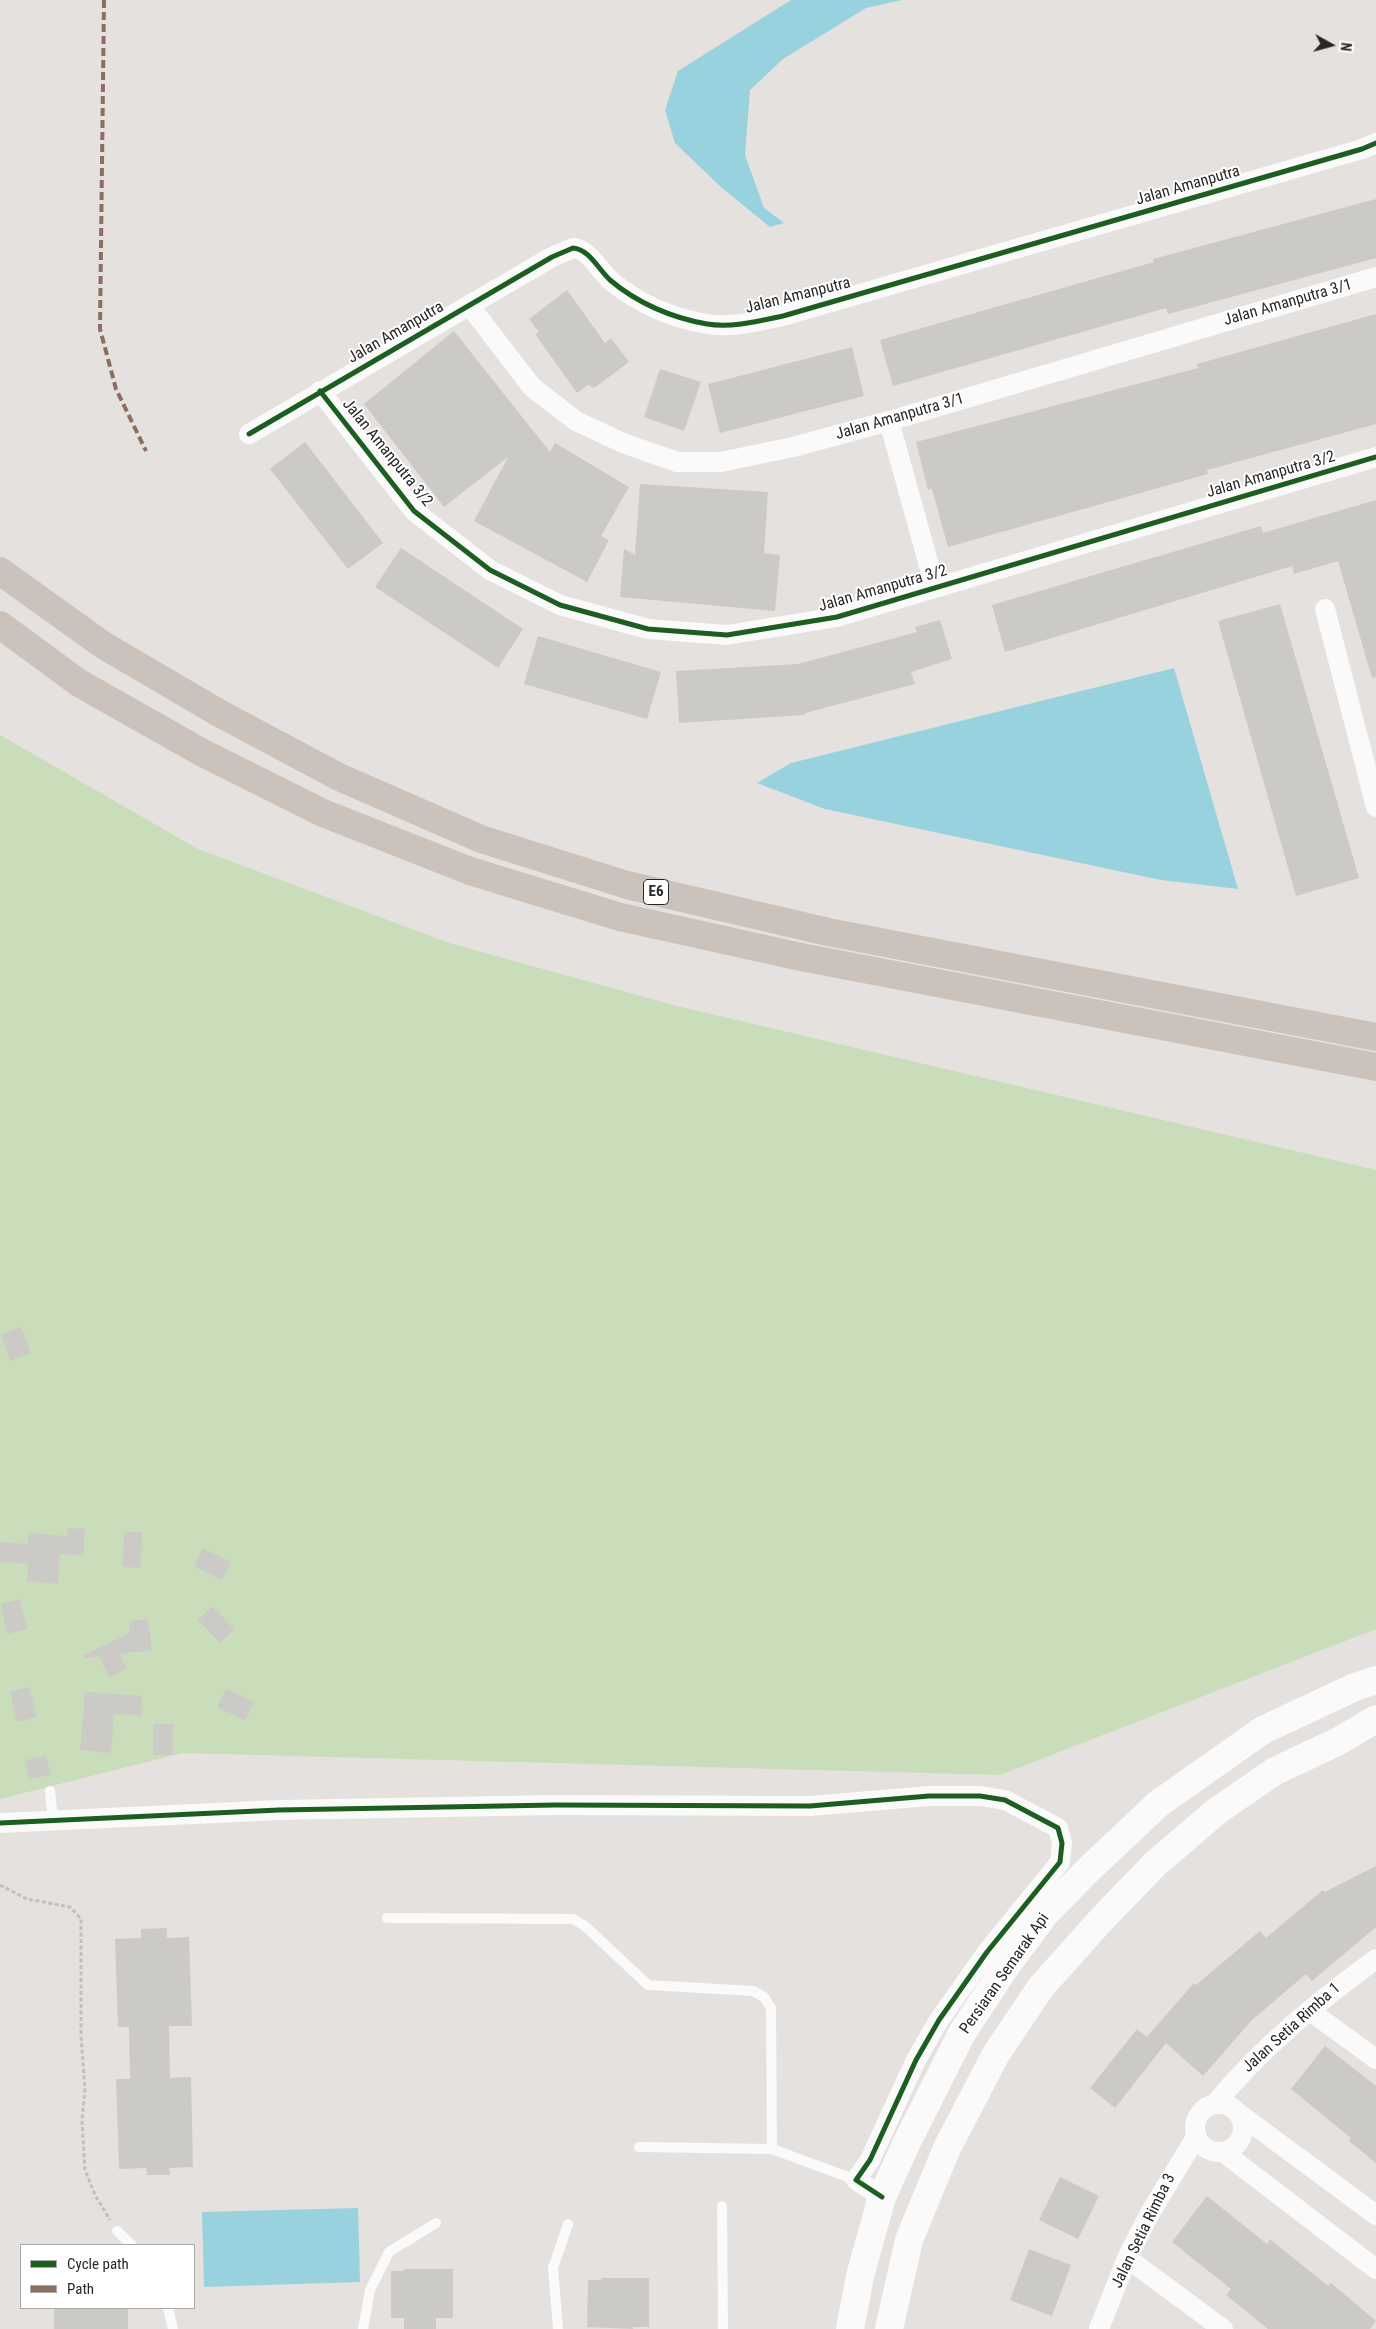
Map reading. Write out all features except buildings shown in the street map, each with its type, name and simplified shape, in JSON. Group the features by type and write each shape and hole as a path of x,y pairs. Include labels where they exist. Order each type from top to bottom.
{"highway":[{"name":"E6","path":"0,572 103,645 219,713 339,776 480,839 627,885 828,932 1376,1037"},
{"name":"E6","path":"0,625 79,683 201,752 323,813 470,871 620,917 801,957 1376,1067"}],"main road":[{"name":"Persiaran Semarak Api","path":"850,2329 860,2276 882,2196 962,2033 1006,1966 1045,1914 1158,1804 1263,1730 1355,1687 1376,1680"},
{"path":"889,2329 909,2240 947,2148 996,2054 1042,1987 1101,1920 1155,1864 1217,1811 1275,1771 1337,1742 1376,1720"}],"street":[{"name":"Jalan Amanputra","path":"249,434 552,257 573,248 584,252 610,280 652,308 708,324 747,324 783,316 1362,149 1376,143"},
{"name":"Jalan Amanputra 3/1","path":"469,305 532,387 576,420 623,443 678,462 721,462 793,446 889,421 1376,277"},
{"name":"Jalan Amanputra 3/2","path":"320,391 414,511 490,570 560,605 648,628 727,635 837,617 1376,458"},
{"path":"889,421 935,587"},
{"path":"1325,609 1376,807"},
{"path":"0,1824 278,1810 545,1805 810,1806 929,1796 980,1796 1005,1800 1058,1828 1062,1843 1060,1862 987,1952 939,2020 916,2060 870,2160 856,2180 882,2196"},
{"name":"Jalan Setia Rimba 1","path":"1215,2104 1237,2078 1274,2041 1338,1987 1376,1959"},
{"path":"1310,2011 1376,2059"},
{"path":"1376,2216 1228,2106 1215,2104 1208,2106 1198,2116 1194,2130 1196,2137 1207,2150 1223,2152 1376,2269"},
{"path":"1223,2152 1236,2145 1242,2132 1242,2122 1238,2113"},
{"name":"Jalan Setia Rimba 3","path":"1099,2329 1127,2258 1150,2213 1196,2137"},
{"path":"1127,2258 1224,2329"}],"lane":[{"path":"50,1791 53,1820"},
{"path":"387,1918 573,1919 585,1926 648,1985 753,1991 764,1997 771,2008 772,2149"},
{"path":"639,2147 772,2149 856,2180"},
{"path":"722,2206 724,2329"},
{"path":"363,2329 370,2290 389,2252 436,2223"},
{"path":"558,2329 553,2268 568,2224"},
{"path":"117,2231 131,2244"},
{"path":"168,2309 173,2329"}],"path":[{"path":"0,1885 27,1899 70,1906 81,1919 81,2036 85,2089 82,2120 85,2170 95,2195 117,2231"}],"green space":[{"path":"0,735 198,849 449,943 677,1006 1376,1170 1376,1629 1000,1775 182,1753 0,1799"}],"water":[{"path":"791,0 902,0 866,8 783,59 750,90 745,155 764,208 784,223 770,227 722,188 675,143 665,110 678,71"},
{"path":"1174,668 1238,889 1161,880 825,809 757,783 791,763"},
{"path":"358,2208 360,2282 204,2287 202,2212"}],"marked path":[{"path":"104,0 100,329 116,389 146,451"}],"cycle path":[{"path":"249,434 552,257 573,248 579,249 589,256 610,280 620,288 668,314 707,324 745,323 783,316 1362,149 1376,143"},
{"path":"320,391 414,511 490,570 560,605 648,629 727,635 837,617 1376,457"},
{"path":"0,1823 279,1810 555,1805 810,1806 929,1796 980,1796 1005,1800 1058,1828 1062,1843 1060,1862 987,1952 939,2020 916,2060 870,2160 856,2180 882,2197"}]}
